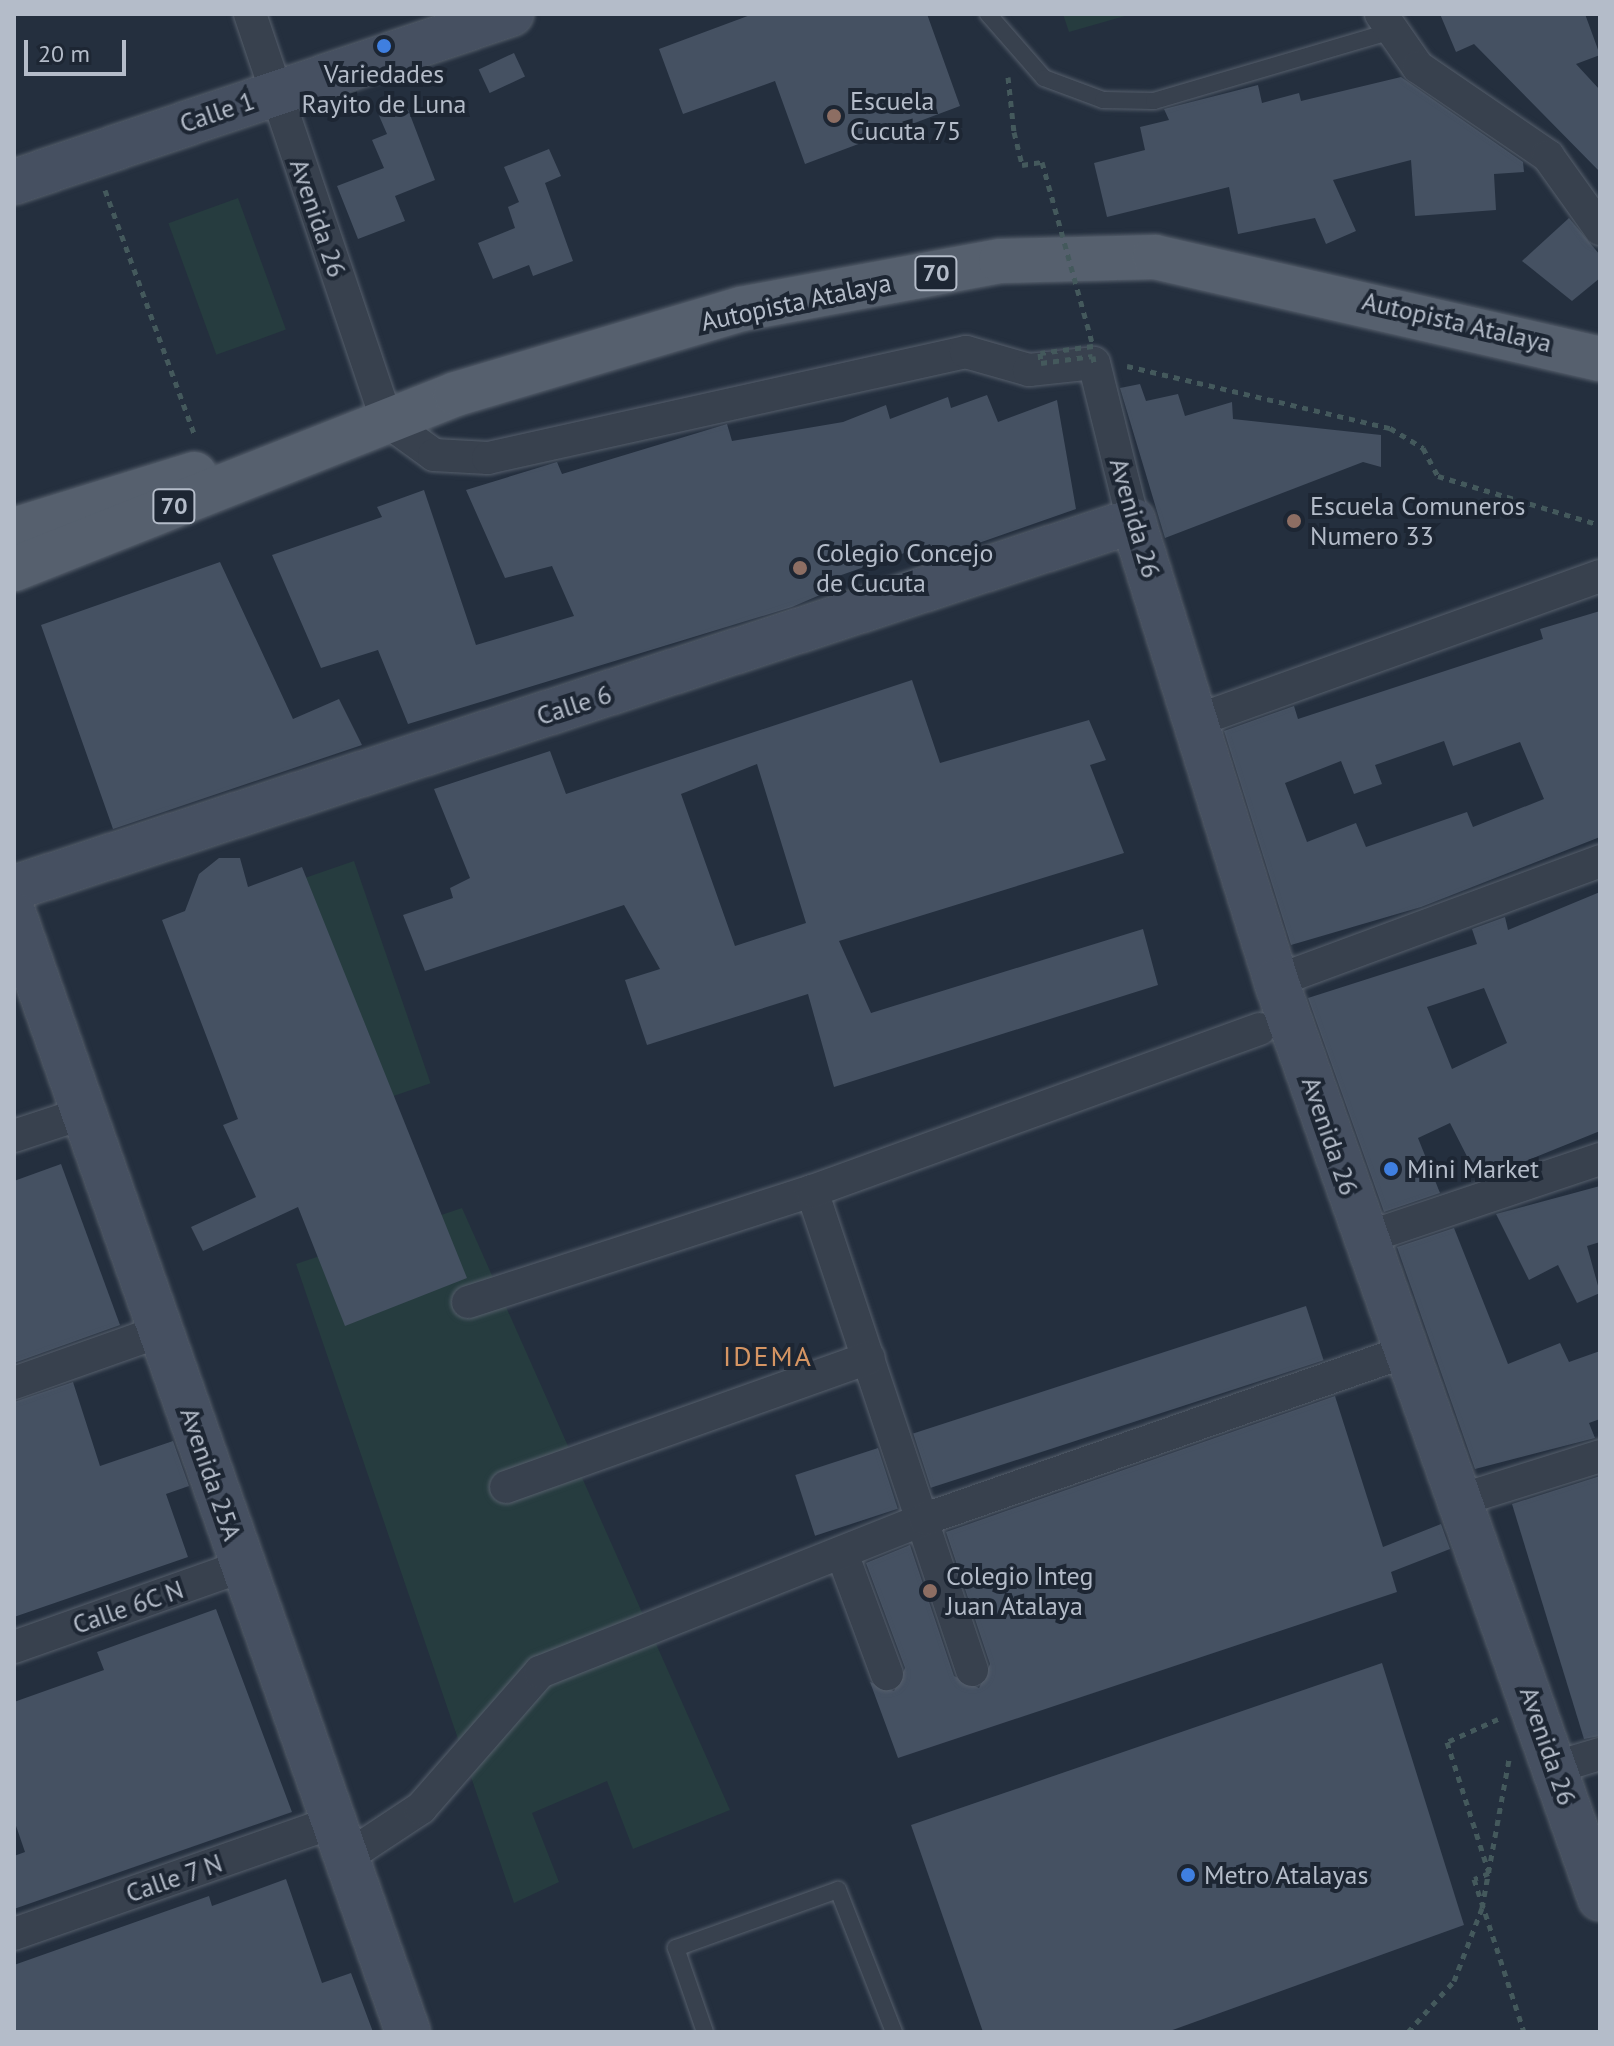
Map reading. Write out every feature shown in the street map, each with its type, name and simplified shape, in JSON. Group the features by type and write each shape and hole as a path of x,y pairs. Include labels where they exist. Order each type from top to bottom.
{"main road":[{"name":"Autopista Atalaya","path":"14,569 387,421 741,309 1001,261 1155,257 1600,359"},
{"name":"Autopista Atalaya","path":"14,530 208,471 333,441"}],"street":[{"name":"Avenida 26","path":"250,14 387,421"},
{"name":"Calle 1","path":"14,182 511,14"},
{"path":"1385,23 1418,67 1548,156 1600,229"},
{"path":"387,421 434,455 488,458 966,352 1029,370 1108,364"},
{"name":"Avenida 26","path":"1108,364 1133,521 1198,720 1276,981 1365,1238 1463,1499 1600,1898"},
{"name":"Calle 6","path":"14,888 1133,521"},
{"path":"1198,720 1600,576"},
{"path":"1276,981 1600,861"},
{"name":"Avenida 25A","path":"14,915 408,2032"},
{"path":"468,1302 812,1191 1260,1029"},
{"path":"14,1136 84,1113"},
{"path":"1365,1238 1600,1159"},
{"path":"812,1191 925,1519 972,1670"},
{"path":"14,1383 161,1331"},
{"name":"Calle 7 N","path":"14,1934 340,1840 421,1808 540,1672 843,1556 925,1519 1407,1351"},
{"path":"506,1487 869,1358"},
{"path":"1463,1499 1600,1456"},
{"path":"843,1556 887,1674"},
{"name":"Calle 6C N","path":"14,1647 243,1566"},
{"path":"1556,1767 1600,1754"}],"lane":[{"path":"988,14 1005,41 1044,78 1103,100 1154,101 1385,23"},
{"path":"705,2032 676,1948 838,1890 894,2032"}],"path":[{"path":"1005,41 1014,132 1022,165 1042,162 1093,346 1040,353 1041,363 1093,356 1108,364 1390,428 1423,448 1438,476 1600,525"},
{"path":"92,155 208,471"},
{"path":"1489,1873 1447,1742 1503,1717"},
{"path":"1408,2032 1454,1981 1482,1908 1512,1740"},
{"path":"1489,1873 1474,1879 1524,2032"}],"green space":[{"path":"1063,14 1132,14 1069,32"},
{"path":"238,198 286,330 216,355 168,223"},
{"path":"354,861 431,1083 262,1141 186,919"},
{"path":"462,1208 730,1810 633,1849 607,1781 532,1813 559,1882 514,1903 296,1264"}],"building":[{"path":"753,14 927,14 960,106 805,164 775,81 683,114 659,49"},
{"path":"1440,14 1585,14 1600,55 1576,64 1600,90 1600,172 1474,44 1456,52"},
{"path":"514,53 525,77 490,93 479,69"},
{"path":"1401,77 1523,162 1524,172 1494,174 1496,210 1415,216 1411,160 1333,180 1356,231 1326,244 1315,218 1238,234 1229,187 1107,217 1094,163 1145,150 1140,127 1169,120 1164,109 1258,85 1262,103 1299,93 1301,101"},
{"path":"404,99 435,180 395,196 405,221 358,239 337,186 384,168 372,140 387,134 377,111"},
{"path":"549,149 561,176 545,183 573,261 533,276 529,265 493,279 478,243 515,228 508,207 519,202 504,167"},
{"path":"1569,218 1600,255 1600,278 1572,301 1522,261"},
{"path":"1140,384 1146,401 1178,394 1185,416 1232,402 1233,419 1381,435 1381,467 1363,462 1165,538 1120,388"},
{"path":"987,395 998,422 1057,400 1076,509 936,558 930,544 830,579 834,589 792,607 408,724 378,650 321,668 272,555 382,517 377,507 424,490 476,645 574,616 552,566 505,578 466,490 557,462 562,474 727,424 732,441 843,422 886,405 890,419 948,397 951,408"},
{"path":"220,562 293,719 339,699 362,745 113,829 41,625"},
{"path":"1600,611 1600,837 1421,907 1291,945 1224,731 1294,706 1298,719 1543,639 1540,629","holes":["1444,741 1453,766 1520,742 1544,799 1473,827 1467,812 1366,847 1356,823 1307,842 1285,783 1341,761 1354,794 1382,784 1375,765"]},
{"path":"912,680 940,763 1089,720 1106,760 1090,765 1124,853 839,941 871,1013 1143,929 1158,985 834,1087 808,994 647,1045 625,980 660,969 624,905 425,971 403,915 453,898 450,888 470,878 434,789 550,751 566,794","holes":["757,764 806,923 735,946 681,794"]},
{"path":"219,858 240,858 248,887 302,867 467,1278 345,1326 298,1207 203,1251 191,1227 256,1197 223,1125 238,1119 162,920 185,911 199,874"},
{"path":"1600,892 1600,1131 1479,1180 1450,1123 1418,1138 1440,1193 1384,1212 1308,998 1477,944 1472,929 1505,917 1508,930","holes":["1484,988 1507,1043 1452,1069 1427,1007"]},
{"path":"61,1164 120,1325 14,1363 14,1181"},
{"path":"1600,1186 1600,1242 1587,1246 1600,1293 1577,1303 1558,1265 1529,1280 1496,1214"},
{"path":"1454,1228 1508,1364 1560,1343 1569,1362 1600,1351 1600,1419 1589,1423 1595,1438 1475,1469 1397,1247"},
{"path":"1306,1306 1324,1360 931,1488 913,1434"},
{"path":"73,1382 100,1466 173,1441 189,1486 166,1494 188,1557 14,1617 14,1402"},
{"path":"1335,1396 1383,1547 1441,1524 1450,1549 1391,1572 1397,1592 898,1758 870,1682 894,1691 905,1668 866,1563 910,1545 954,1676 979,1688 990,1664 946,1532"},
{"path":"878,1448 898,1509 815,1536 795,1475"},
{"path":"1600,1476 1600,1736 1584,1739 1512,1504"},
{"path":"216,1609 292,1812 14,1909 14,1856 25,1852 14,1820 14,1702 104,1670 97,1652"},
{"name":"Metro Atalayas","path":"1382,1663 1464,1925 1167,2032 983,2032 911,1825"},
{"path":"286,1879 322,1983 351,1973 373,2032 14,2032 14,1965 209,1896 212,1906"}],"place":[{"name":"Variedades Rayito de Luna","path":"384,46"},
{"name":"Escuela Cucuta 75","path":"834,116"},
{"name":"Escuela Comuneros Numero 33","path":"1294,521"},
{"name":"Colegio Concejo de Cucuta","path":"800,568"},
{"name":"Mini Market","path":"1391,1169"},
{"name":"Colegio Integ Juan Atalaya","path":"930,1591"},
{"name":"Metro Atalayas","path":"1188,1875"}],"district":[{"name":"IDEMA","path":"768,1356"}]}
